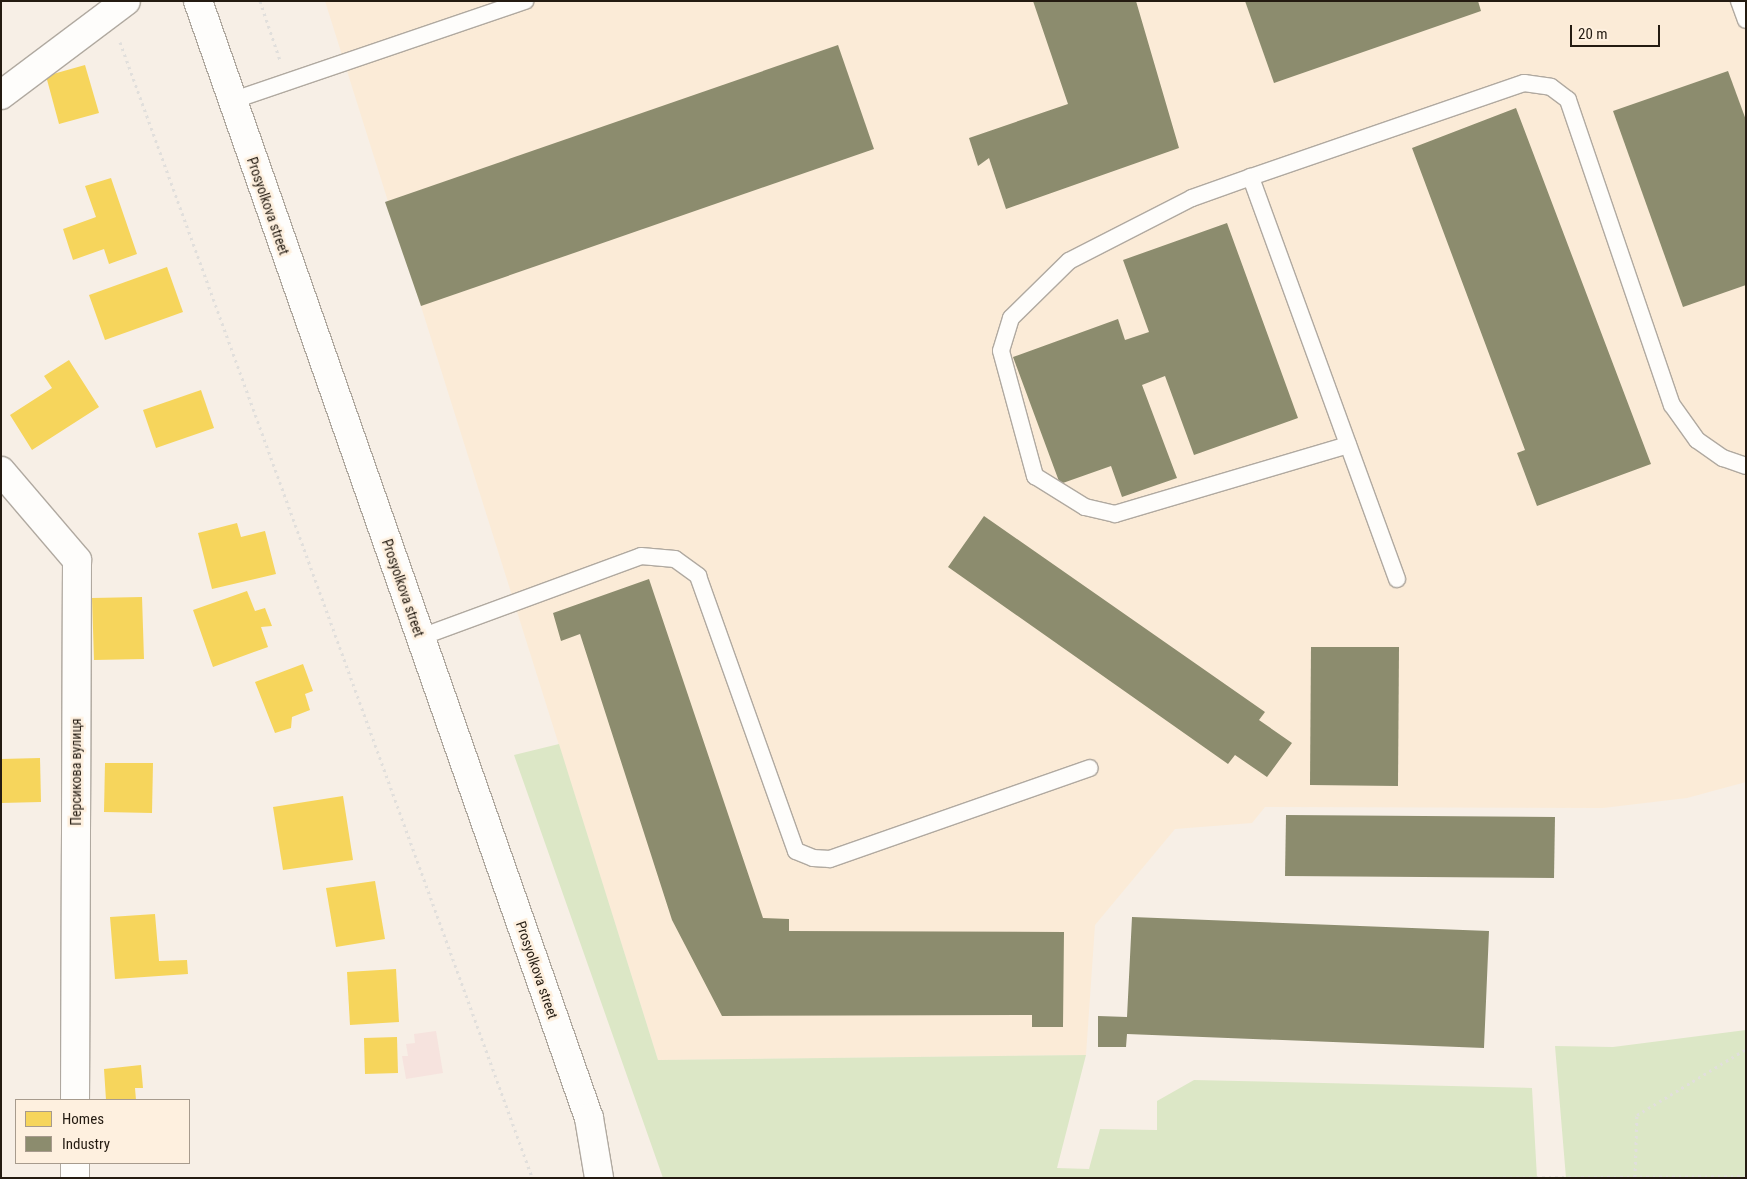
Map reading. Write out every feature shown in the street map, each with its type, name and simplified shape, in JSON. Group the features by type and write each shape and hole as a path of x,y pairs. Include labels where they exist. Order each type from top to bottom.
{"street":[{"name":"Prosyolkova street","path":"198,1 231,101 589,1118 599,1178"},
{"path":"1,95 118,7"},
{"name":"Персикова вулиця","path":"1,470 77,560 75,1099"},
{"path":"75,1164 75,1178"}],"lane":[{"path":"231,101 526,1"},
{"path":"1739,1 1746,20"},
{"path":"1348,445 1114,514 1084,507 1035,476 1001,351 1011,318 1069,261 1192,198 1524,83 1551,86 1568,100 1672,405 1698,440 1723,458 1746,466"},
{"path":"1251,177 1397,579"},
{"path":"421,637 641,556 675,558 698,576 796,852 813,858 830,859 1090,768"}],"path":[{"path":"260,1 287,82"},
{"path":"118,7 531,1177 568,1178"},
{"path":"1635,1177 1637,1115 1746,1049"},
{"path":"1406,1178 1746,1176"}],"shaded area":[{"path":"325,1 1746,1 1746,782 1687,798 1603,808 1265,807 1252,823 1175,829 1095,925 1086,1055 658,1060"},
{"path":"436,1031 443,1073 406,1079 402,1056 408,1056 406,1044 415,1043 414,1034"}],"green space":[{"path":"559,744 658,1060 1086,1055 1057,1168 1089,1169 1100,1129 1157,1130 1157,1101 1194,1080 1532,1088 1537,1178 663,1178 514,755"},
{"path":"1746,1030 1746,1178 1566,1178 1555,1046 1613,1047"}],"building: Homes":[{"path":"85,65 99,113 59,124 46,76"},
{"path":"111,178 137,254 109,264 104,249 73,260 63,229 96,217 85,186"},
{"path":"167,267 183,312 105,340 89,295"},
{"path":"69,360 99,407 32,450 10,415 52,388 44,376"},
{"path":"201,390 214,428 156,448 143,410"},
{"path":"237,523 241,537 265,531 276,574 212,589 198,533"},
{"path":"247,591 255,611 265,608 272,626 261,627 268,647 213,667 193,610"},
{"path":"142,597 144,659 94,660 92,598"},
{"path":"303,664 313,691 305,694 310,710 292,717 291,728 275,733 255,682"},
{"path":"40,758 41,802 1,803 1,759"},
{"path":"105,763 153,763 152,813 104,812"},
{"path":"343,796 353,860 283,870 273,807"},
{"path":"375,881 385,939 336,947 326,888"},
{"path":"155,914 159,961 187,960 188,974 115,979 110,917"},
{"path":"396,969 399,1022 350,1025 347,972"},
{"path":"397,1037 398,1073 365,1074 364,1038"},
{"path":"141,1065 143,1088 135,1088 136,1099 106,1099 104,1069"}],"building: Industry":[{"path":"1033,1 1136,1 1179,148 1006,209 989,158 978,166 969,138 1068,104"},
{"path":"1245,1 1478,1 1481,11 1274,83"},
{"path":"838,45 874,149 421,306 385,202"},
{"path":"1728,71 1746,120 1746,285 1683,307 1613,111"},
{"path":"1516,108 1651,464 1537,506 1517,453 1525,450 1412,148"},
{"path":"1227,223 1298,418 1194,455 1165,376 1142,385 1177,478 1122,497 1111,466 1060,484 1013,357 1118,319 1125,340 1149,332 1123,260"},
{"path":"984,516 1265,712 1259,720 1292,743 1267,777 1235,755 1228,764 948,567"},
{"path":"649,579 763,918 789,919 789,931 1064,932 1063,1027 1032,1027 1032,1015 722,1016 672,920 580,634 561,641 553,613"},
{"path":"1311,647 1399,647 1398,786 1310,785"},
{"path":"1286,815 1555,817 1554,878 1285,876"},
{"path":"1132,917 1489,931 1484,1048 1127,1034 1126,1047 1098,1047 1098,1016 1127,1017"}]}
